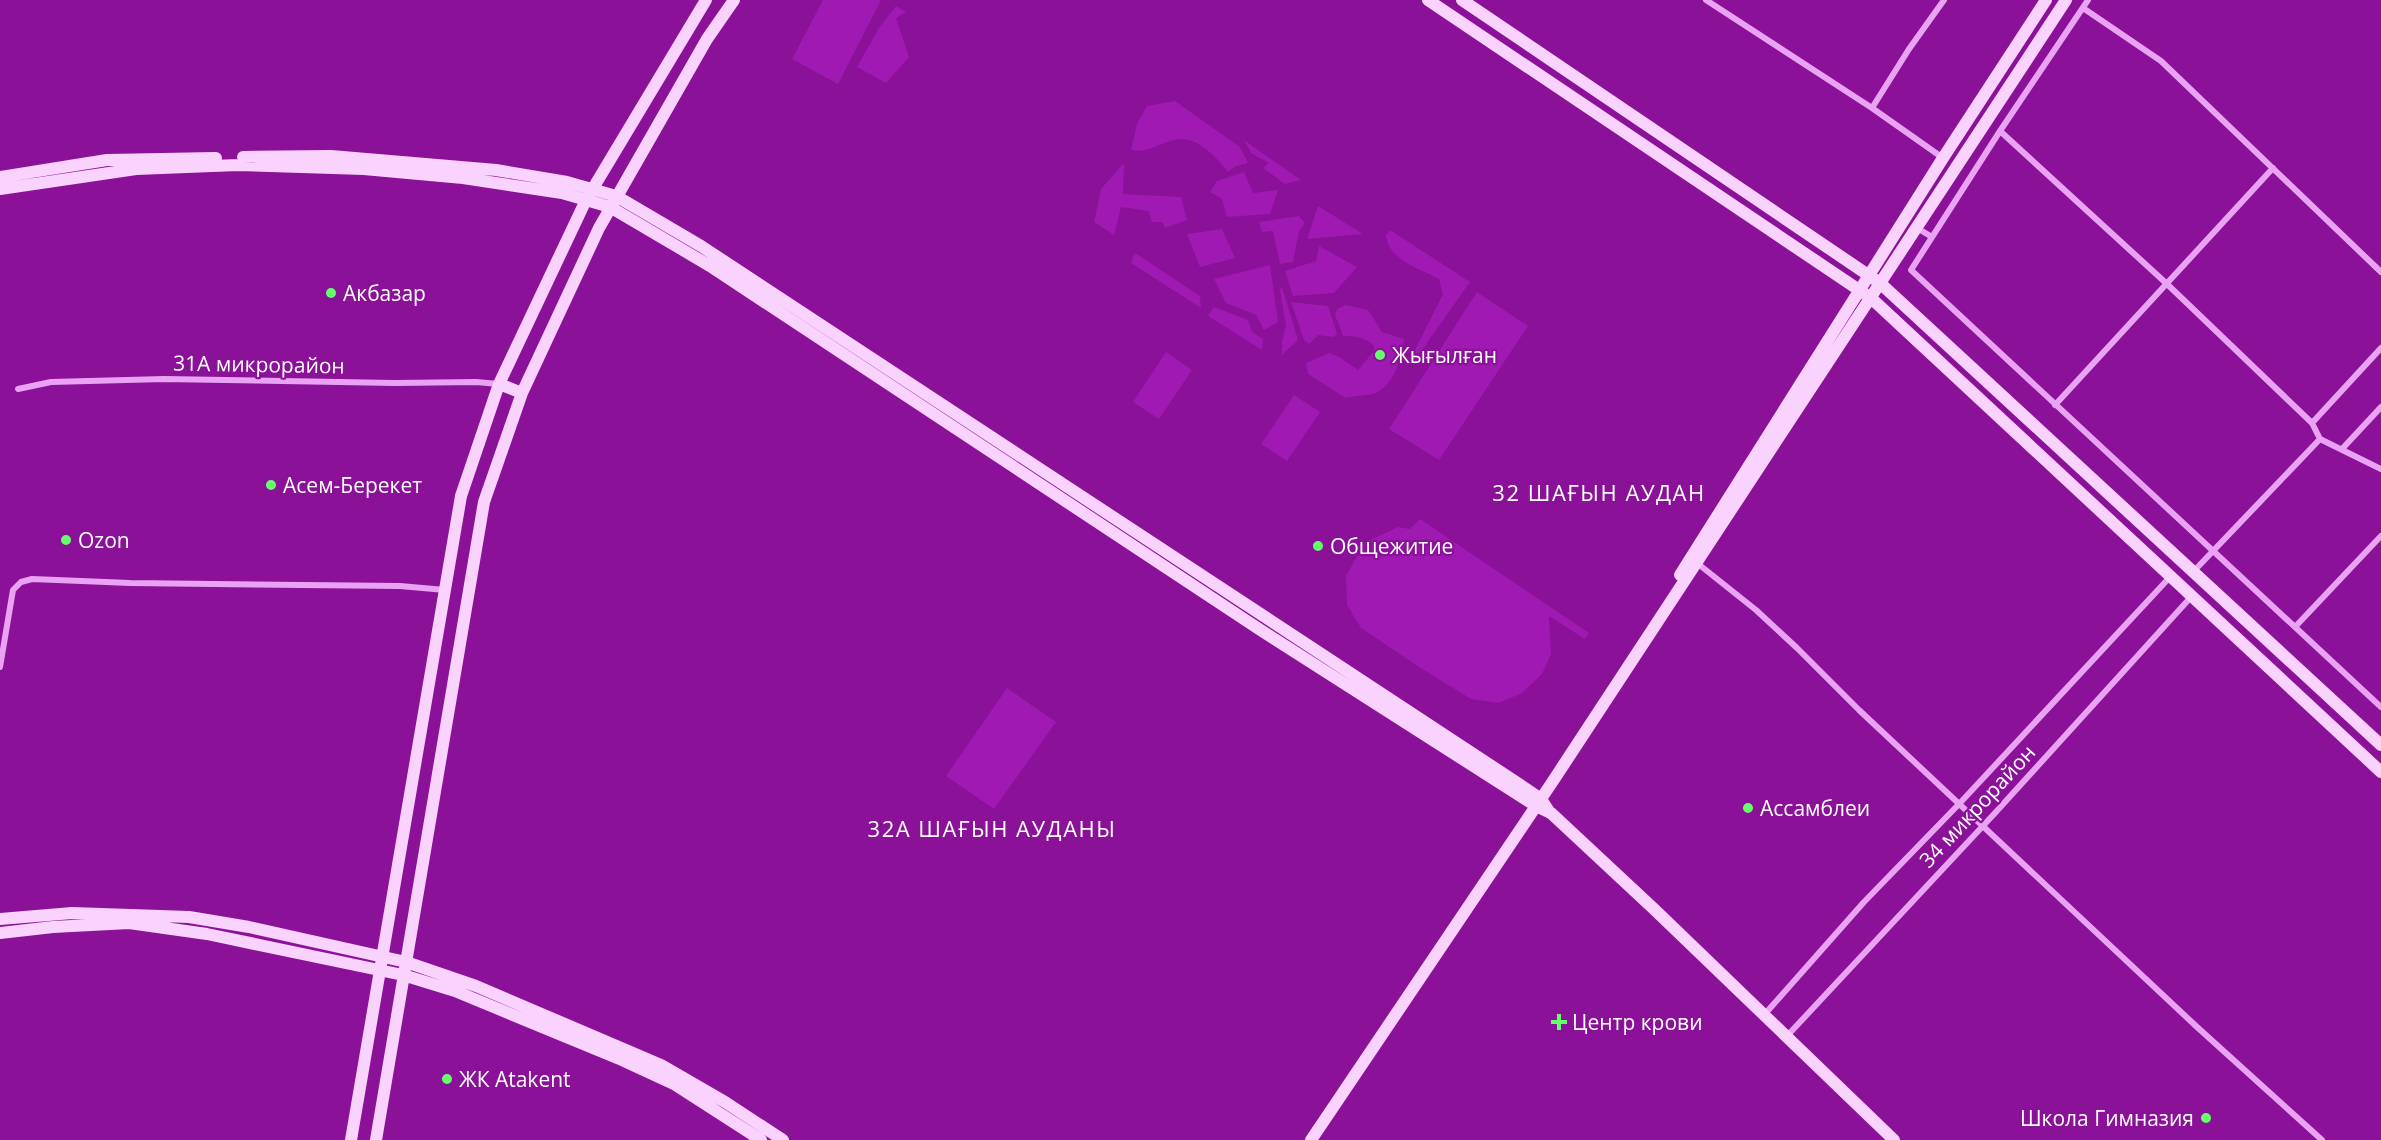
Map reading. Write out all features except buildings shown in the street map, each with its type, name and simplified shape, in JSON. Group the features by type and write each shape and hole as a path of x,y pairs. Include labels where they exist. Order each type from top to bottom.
{"main road":[{"path":"351,1140 461,496 500,384 586,200 706,0"},
{"path":"376,1140 484,502 522,393 613,201 707,39 734,0"},
{"path":"1428,0 1860,289 2381,772"},
{"path":"1462,0 1870,274 2381,744"},
{"path":"1311,1140 1682,572 1943,158 2046,0"},
{"path":"1303,1140 1697,563 2066,0"},
{"path":"0,177 107,160 332,156 496,170 593,188 613,201 701,246 1535,800 1894,1140"},
{"path":"0,189 135,169 238,165 364,169 463,178 562,193 586,200 613,201"},
{"path":"500,384 522,393"},
{"path":"0,919 80,912 189,917 249,927 406,962 476,986 661,1065 716,1096 783,1140"},
{"path":"0,933 53,927 129,923 207,934 403,975 456,991 674,1084 761,1140"}],"street":[{"path":"1706,0 1872,108 1943,158"},
{"path":"2088,0 1911,270 2381,707"},
{"path":"1872,108 1942,1"},
{"path":"2083,8 2162,61 2381,272"},
{"path":"2000,131 2167,284 2312,423 2320,439 2381,469"},
{"path":"2055,405 2273,168"},
{"path":"1917,228 1932,237"},
{"path":"2312,423 2381,348"},
{"name":"31А микрорайон","path":"18,389 51,382 164,379 500,384"},
{"path":"2342,449 2381,407"},
{"path":"2193,572 2320,439"},
{"path":"2295,627 2381,536"},
{"path":"1697,563 1756,610 2197,1027 2322,1140"},
{"path":"1764,1015 1864,902 1960,803 2170,577"},
{"path":"0,667 13,590 21,582 32,579 120,583 400,586 445,590"},
{"name":"34 микрорайон","path":"1786,1036 2191,597"}],"shaded area":[{"path":"823,0 881,0 838,84 792,59"},
{"path":"896,6 906,12 896,18 909,57 886,83 857,67 879,28"},
{"path":"1175,101 1240,147 1248,163 1236,166 1228,172 1202,146 1182,139 1145,150 1131,150 1137,124 1147,106"},
{"path":"1244,140 1301,180 1285,184 1263,168 1269,163 1251,153"},
{"path":"1124,163 1123,194 1181,197 1187,220 1165,228 1162,222 1152,222 1149,211 1121,207 1114,235 1094,222 1101,189"},
{"path":"1244,172 1253,193 1278,190 1270,214 1227,217 1222,199 1210,192 1217,181"},
{"path":"1318,206 1363,234 1307,239"},
{"path":"1299,216 1305,223 1299,231 1293,262 1280,264 1273,231 1262,232 1259,222"},
{"path":"1222,229 1235,258 1200,267 1187,234"},
{"path":"1390,230 1470,282 1414,361 1412,356 1443,294 1439,279 1406,263 1392,251 1386,235"},
{"path":"1319,246 1357,267 1334,293 1293,296 1285,271 1316,261"},
{"path":"1135,253 1200,296 1201,308 1131,263"},
{"path":"1270,265 1278,322 1264,330 1256,315 1226,303 1214,279"},
{"path":"1282,287 1298,340 1282,355 1282,341 1286,326 1280,290"},
{"path":"1477,292 1528,326 1439,460 1389,429"},
{"path":"1291,302 1328,306 1337,334 1334,337 1318,335 1309,344 1304,340"},
{"path":"1346,305 1368,310 1382,332 1404,339 1396,370 1387,384 1372,394 1346,398 1308,374 1306,363 1329,353 1358,370 1374,351 1374,346 1363,339 1343,336 1335,315 1337,309"},
{"path":"1214,307 1248,320 1252,332 1263,339 1262,350 1208,316"},
{"path":"1166,352 1192,370 1159,419 1133,402"},
{"path":"1294,395 1320,412 1287,461 1261,444"},
{"path":"1420,519 1589,633 1585,639 1549,616 1551,654 1542,674 1522,693 1499,703 1471,699 1361,628 1347,605 1346,576 1364,543 1398,527 1410,529"},
{"path":"1007,688 1056,722 994,809 946,776"}],"place":[{"name":"Акбазар","path":"331,293"},
{"name":"Жығылған","path":"1380,355"},
{"name":"Асем-Берекет","path":"271,485"},
{"name":"Ozon","path":"66,540"},
{"name":"Общежитие","path":"1318,546"},
{"name":"Ассамблеи","path":"1748,808"},
{"name":"Центр крови","path":"1559,1022"},
{"name":"ЖК Atakent","path":"447,1079"},
{"name":"Школа Гимназия","path":"2206,1118"}],"district":[{"name":"32 ШАҒЫН АУДАН","path":"1599,492"},
{"name":"32А ШАҒЫН АУДАНЫ","path":"992,828"}]}
